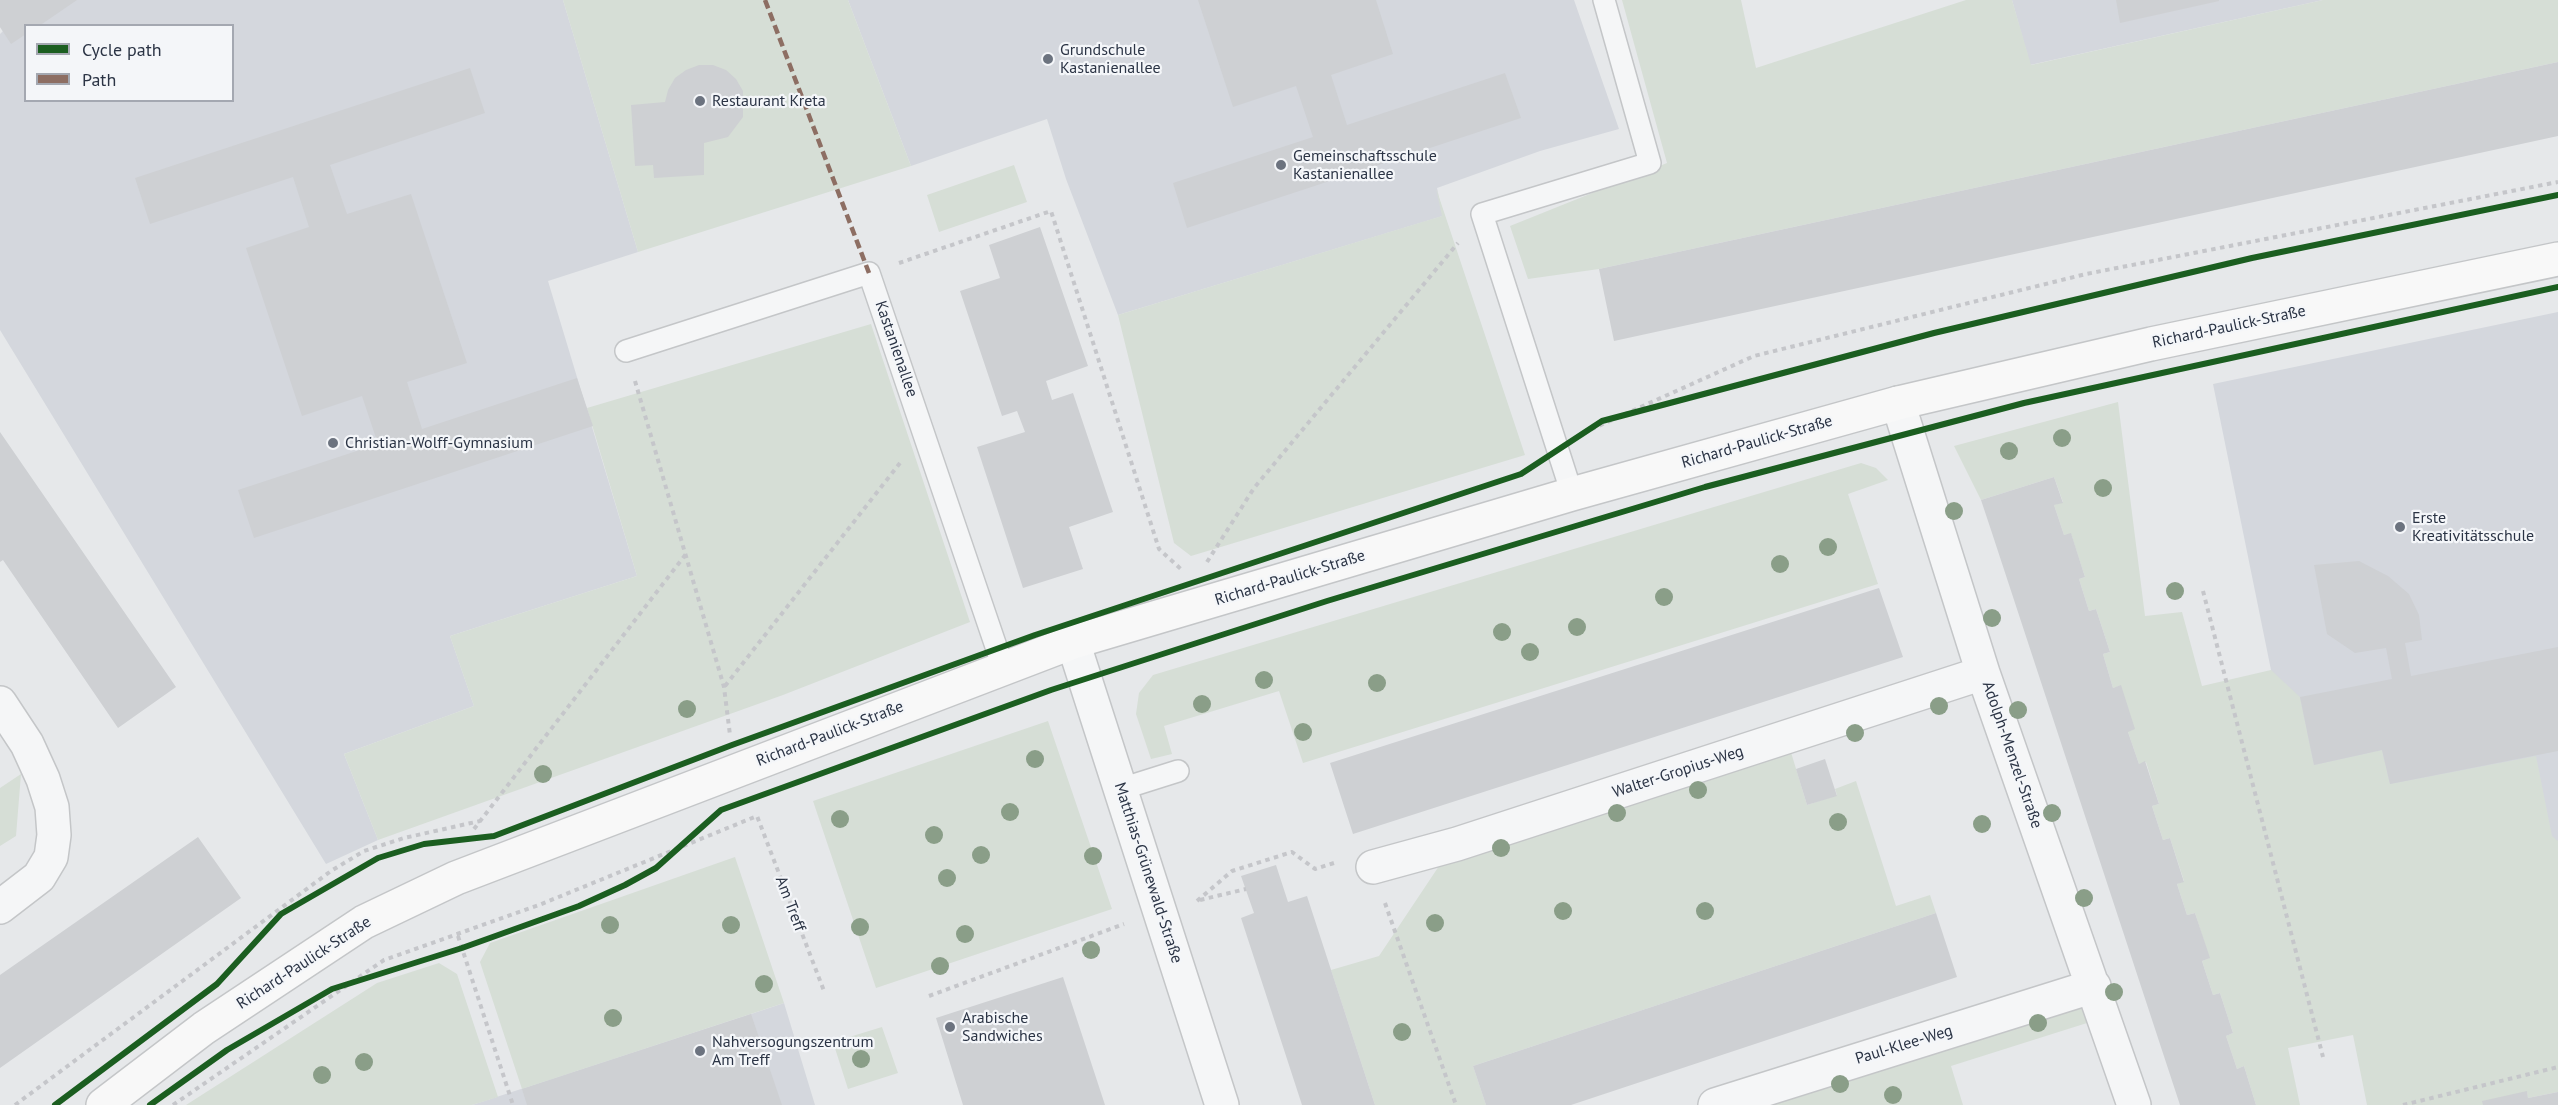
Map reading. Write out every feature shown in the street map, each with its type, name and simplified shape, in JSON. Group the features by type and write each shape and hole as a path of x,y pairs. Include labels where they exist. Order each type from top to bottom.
{"street":[{"name":"Richard-Paulick-Straße","path":"103,1105 204,1028 364,922 456,878 1073,642 1572,494 1898,403 2151,344 2558,258"},
{"name":"Adolph-Menzel-Straße","path":"1898,403 1983,673 2134,1105"},
{"name":"Matthias-Grünewald-Straße","path":"1073,642 1222,1105"},
{"name":"Walter-Gropius-Weg","path":"1373,867 1457,844 1983,673"},
{"path":"0,703 27,744 43,779 52,807 54,835 51,857 39,877 0,907"},
{"name":"Paul-Klee-Weg","path":"1715,1105 2094,986"}],"lane":[{"path":"1572,494 1482,214 1650,163 1604,0"},
{"path":"626,351 869,273"},
{"name":"Kastanienallee","path":"869,273 1004,668"},
{"path":"1121,789 1178,771"}],"path":[{"path":"1621,416 1754,356 2086,274 2558,182"},
{"path":"869,273 1051,212 1159,549 1195,581"},
{"path":"1176,612 1254,488 1482,214"},
{"path":"626,351 724,687 730,736"},
{"path":"1559,449 1602,421 1676,401"},
{"path":"724,687 925,432"},
{"path":"473,831 686,554"},
{"path":"2203,591 2322,1057"},
{"path":"15,1105 331,871 364,851 384,844 480,821"},
{"path":"656,867 696,831"},
{"path":"172,1105 384,960 458,936 676,849"},
{"path":"1246,889 1197,901 1232,871 1292,852 1315,869 1349,858 1373,867 1456,1105"},
{"path":"262,932 281,914 310,897"},
{"path":"929,996 1160,910"},
{"path":"458,936 513,1105"},
{"path":"451,952 472,944"},
{"path":"303,1005 332,989 373,977"},
{"path":"2403,1105 2558,1067"}],"shaded area":[{"name":"Christian-Wolff-Gymnasium","path":"0,0 563,0 638,252 548,281 637,576 450,636 474,706 344,754 378,840 326,864 0,330 0,34 3,31 0,27"},
{"path":"563,0 848,0 911,166 638,252"},
{"name":"Gemeinschaftsschule Kastanienallee","path":"848,0 1574,0 1619,129 1540,151 1437,188 1443,216 1118,315 1066,179 1047,119 911,166"},
{"path":"1622,0 1741,0 1756,68 1966,0 2012,0 2031,65 2323,0 2558,0 2558,62 1599,269 1528,279 1510,226 1667,163"},
{"path":"2012,0 2323,0 2030,65"},
{"path":"1014,165 1027,202 939,232 927,195"},
{"path":"1436,188 1525,455 1191,556 1174,543 1118,315 1442,216"},
{"name":"Erste Kreativitätsschule","path":"2558,312 2558,931 2338,974 2271,670 2213,384"},
{"path":"871,324 970,622 783,695 378,840 344,754 474,706 450,636 637,576 587,408"},
{"path":"2118,402 2145,616 2182,612 2202,686 2271,670 2300,697 2314,765 2382,750 2390,784 2536,756 2552,836 2558,841 2558,1092 2528,1098 2527,1092 2483,1105 2367,1105 2353,1035 2288,1048 2300,1105 2256,1105 2244,1066 2237,1069 2226,1036 2233,1033 2220,993 2213,995 2202,961 2209,958 2195,913 2187,915 2177,884 2184,881 2170,838 2163,840 2152,806 2159,804 2146,762 2139,764 2128,732 2120,686 2113,688 2103,654 2110,652 2096,609 2089,611 2079,579 2085,577 2071,534 2064,535 2054,505 2063,502 2054,477 1981,500 1954,446"},
{"path":"1861,463 1876,468 1888,480 1848,494 1878,584 1303,763 1279,691 1164,726 1172,754 1151,759 1136,714 1139,693 1153,675"},
{"path":"1048,721 1112,909 876,988 813,801"},
{"path":"1790,749 1807,805 1837,795 1835,789 1856,781 1896,906 1930,895 1936,913 1473,1066 1486,1105 1375,1105 1331,970 1379,956 1445,857"},
{"path":"21,774 16,836 0,846 0,788"},
{"path":"735,857 784,1003 522,1089 480,962 490,943"},
{"path":"439,963 457,974 498,1097 472,1105 186,1105 377,983"},
{"path":"2080,1000 2087,1023 1951,1066 1963,1105 1749,1105"},
{"name":"Nahversogungszentrum Am Treff","path":"784,1003 815,1105 472,1105 751,1014"},
{"path":"882,1027 898,1073 848,1089 833,1042"}],"building":[{"path":"0,0 77,0 42,24 24,24 24,35 11,44 0,27"},
{"path":"1198,0 1376,0 1393,54 1331,75 1347,125 1505,73 1521,118 1187,228 1173,183 1313,137 1296,86 1233,107"},
{"path":"2116,0 2219,0 2219,1 2120,23"},
{"path":"2558,62 2558,136 1614,341 1599,269"},
{"path":"699,65 713,65 726,70 736,79 743,91 743,117 728,137 704,143 704,175 654,178 653,165 635,166 631,105 665,102 668,90 675,78"},
{"path":"470,68 485,113 330,165 347,214 411,194 467,363 407,382 422,429 577,378 593,426 254,538 238,490 378,444 362,396 302,416 246,248 309,227 293,177 150,224 135,178"},
{"path":"1040,227 1088,366 1046,381 1052,400 1073,393 1113,512 1069,527 1083,569 1023,588 977,447 1025,432 1017,411 1002,416 960,291 1000,278 989,245"},
{"path":"0,432 176,687 118,728 3,560 0,562"},
{"path":"2054,477 2063,503 2054,505 2064,535 2071,533 2085,577 2079,579 2089,611 2096,609 2110,652 2103,654 2113,688 2121,685 2135,729 2128,732 2139,764 2145,761 2159,804 2152,806 2163,840 2170,838 2184,882 2177,884 2187,915 2195,913 2210,958 2202,961 2213,995 2220,993 2233,1033 2226,1036 2237,1069 2244,1066 2256,1105 2180,1105 1981,500"},
{"path":"2359,561 2388,576 2409,594 2419,615 2422,640 2405,643 2411,676 2558,647 2558,751 2390,784 2382,750 2314,765 2300,697 2392,679 2386,648 2355,653 2327,634 2314,565"},
{"path":"1879,588 1903,657 1353,834 1330,763"},
{"path":"1825,759 1837,796 1807,805 1796,769"},
{"path":"198,837 241,898 0,1068 0,975"},
{"path":"1276,865 1288,902 1307,896 1375,1105 1302,1105 1241,918 1254,913 1241,876"},
{"path":"1936,913 1957,977 1571,1105 1486,1105 1473,1066"},
{"path":"1063,977 1105,1105 963,1105 936,1018"},
{"name":"Nahversogungszentrum Am Treff","path":"751,1014 782,1105 527,1105 522,1089"},
{"path":"2527,1091 2528,1098 2558,1092 2558,1105 2483,1105 2482,1101"}],"marked path":[{"path":"765,0 869,273"}],"cycle path":[{"path":"55,1105 217,984 281,914 378,858 424,844 494,836 732,745 1035,635 1521,474 1602,421 1934,333 2252,258 2558,195"},
{"path":"150,1105 227,1050 332,989 462,948 579,906 656,868 721,810 1051,690 1327,601 1705,487 2024,403 2558,287"}],"place":[{"name":"Grundschule Kastanienallee","path":"1048,59"},
{"name":"Restaurant Kreta","path":"700,101"},
{"name":"Gemeinschaftsschule Kastanienallee","path":"1281,165"},
{"name":"Christian-Wolff-Gymnasium","path":"333,443"},
{"name":"Erste Kreativitätsschule","path":"2400,527"},
{"name":"Arabische Sandwiches","path":"950,1027"},
{"name":"Nahversogungszentrum Am Treff","path":"700,1051"}]}
